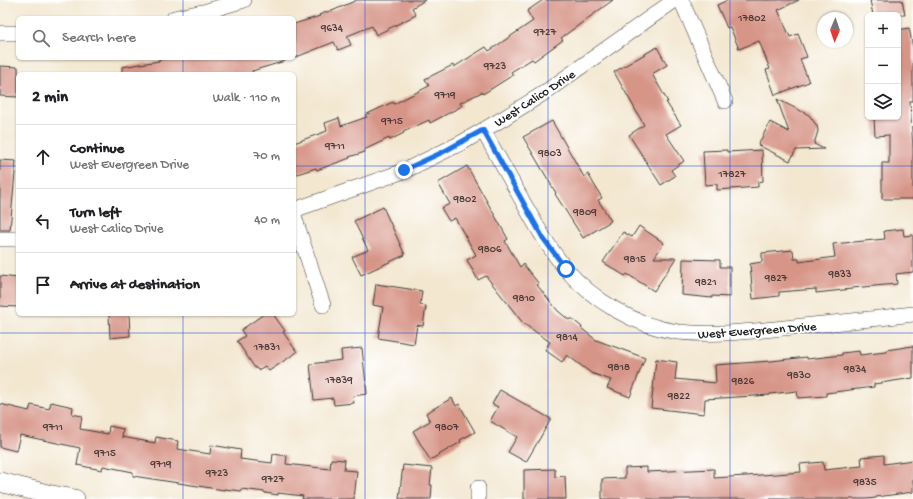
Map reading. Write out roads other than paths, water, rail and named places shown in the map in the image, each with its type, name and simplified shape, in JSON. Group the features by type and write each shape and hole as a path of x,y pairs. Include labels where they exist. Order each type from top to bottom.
{"street":[{"path":"183,16 244,0"},
{"name":"West Calico Drive","path":"296,209 404,170 443,152 483,130 544,93 675,0"},
{"path":"681,0 725,101"},
{"path":"0,33 16,33"},
{"name":"West Evergreen Drive","path":"483,130 543,238 566,269 591,293 617,310 639,321 677,332 714,333 793,327 913,314"},
{"path":"296,222 324,304"},
{"path":"0,239 16,239"},
{"path":"0,482 75,499"}]}
